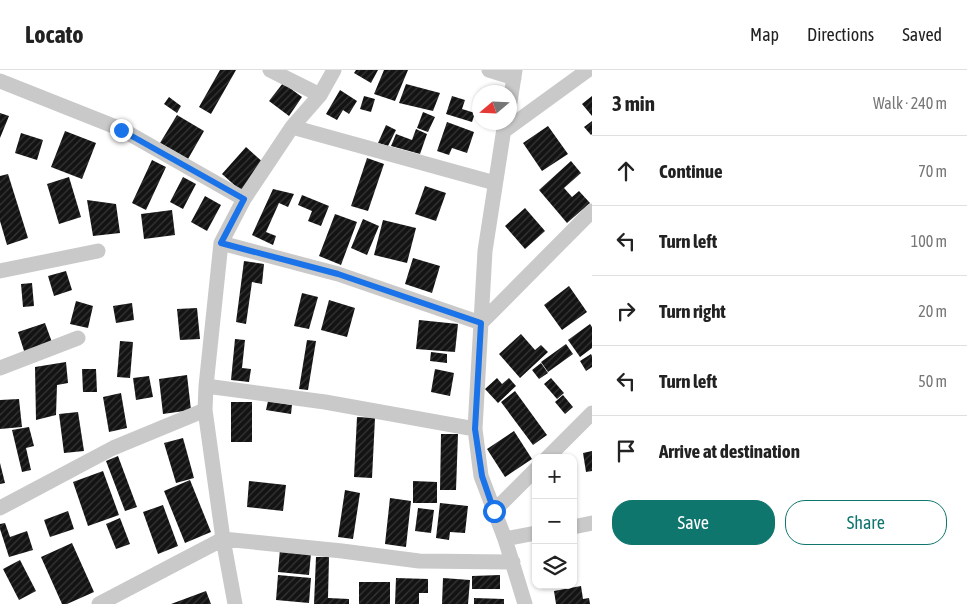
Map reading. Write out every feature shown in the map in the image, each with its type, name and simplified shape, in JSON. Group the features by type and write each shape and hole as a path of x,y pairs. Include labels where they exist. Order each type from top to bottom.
{"street":[{"path":"270,70 320,95"},
{"path":"236,604 223,539 205,410 221,243 244,199 292,127 320,95 334,70"},
{"path":"489,70 515,74"},
{"path":"517,118 588,70"},
{"path":"0,81 121,130 244,199"},
{"path":"292,127 495,183"},
{"path":"504,130 485,251 475,429 482,476 513,562 525,604"},
{"path":"481,323 592,211"},
{"path":"221,243 338,274 481,323"},
{"path":"0,271 98,251"},
{"path":"0,368 78,338"},
{"path":"206,386 325,402 475,429"},
{"path":"0,508 113,448 205,410"},
{"path":"551,454 592,413"},
{"path":"494,511 532,473"},
{"path":"577,526 592,523"},
{"path":"505,539 532,535"},
{"path":"99,604 223,539 342,550 419,561 513,562"}],"building":[{"path":"220,70 236,70 211,114 199,107"},
{"path":"356,70 378,70 371,83 354,73"},
{"path":"384,70 408,70 395,101 374,94"},
{"path":"283,83 302,97 289,116 269,101"},
{"path":"406,84 440,93 433,111 399,103"},
{"path":"340,90 357,101 349,114 343,110 337,120 326,114"},
{"path":"364,96 375,99 371,112 360,109"},
{"path":"452,96 465,100 462,109 472,112 472,122 446,114"},
{"path":"592,96 592,116 582,104"},
{"path":"169,97 181,106 177,113 164,104"},
{"path":"423,112 435,117 428,132 417,128"},
{"path":"0,113 9,116 0,138"},
{"path":"177,115 204,131 188,159 160,143"},
{"path":"592,121 592,134 591,135 584,127"},
{"path":"447,122 474,132 467,153 452,148 449,155 437,151"},
{"path":"386,125 396,130 388,146 378,143"},
{"path":"548,126 568,154 542,171 523,143"},
{"path":"416,129 427,134 420,154 391,146 396,134 412,140"},
{"path":"65,131 96,143 82,179 51,167"},
{"path":"21,133 43,140 37,160 15,153"},
{"path":"246,147 265,164 241,191 222,174"},
{"path":"367,158 384,164 368,211 351,206"},
{"path":"152,160 166,167 146,210 132,203"},
{"path":"571,161 581,173 564,188 572,197 579,191 590,203 567,223 539,190"},
{"path":"8,174 28,238 7,245 0,221 0,176"},
{"path":"69,177 81,217 59,224 47,184"},
{"path":"183,177 196,184 183,209 170,202"},
{"path":"425,186 446,193 436,221 415,214"},
{"path":"273,189 294,194 288,207 279,203 266,232 276,236 273,245 252,235"},
{"path":"302,195 329,206 321,226 308,221 312,211 298,205"},
{"path":"205,196 221,205 207,231 191,222"},
{"path":"87,200 116,204 120,233 93,236"},
{"path":"525,208 545,231 525,249 505,226"},
{"path":"172,210 175,235 144,239 141,214"},
{"path":"335,214 357,222 341,265 319,256"},
{"path":"363,219 379,226 367,255 351,248"},
{"path":"383,220 416,228 407,263 374,255"},
{"path":"413,258 440,266 432,293 405,284"},
{"path":"244,261 264,264 262,284 252,282 246,324 236,322"},
{"path":"66,271 72,290 54,296 48,276"},
{"path":"32,283 34,306 23,307 21,284"},
{"path":"569,286 587,312 562,330 544,305"},
{"path":"302,293 318,297 309,329 294,326"},
{"path":"329,300 355,308 347,337 321,330"},
{"path":"76,301 93,306 88,328 70,324"},
{"path":"132,303 134,320 116,323 113,306"},
{"path":"197,308 200,339 180,340 177,309"},
{"path":"419,320 458,324 455,352 416,349"},
{"path":"45,323 53,345 25,354 18,332"},
{"path":"590,324 592,327 592,348 580,357 568,340"},
{"path":"521,334 535,350 541,345 548,352 520,378 499,354"},
{"path":"235,339 245,340 242,368 251,369 249,382 231,380"},
{"path":"307,340 316,341 308,390 299,389"},
{"path":"120,341 133,342 130,378 117,377"},
{"path":"566,344 573,354 548,372 541,362"},
{"path":"431,352 447,354 447,363 430,361"},
{"path":"591,354 592,367 586,371 580,361"},
{"path":"66,362 68,383 57,385 56,415 36,420 35,367"},
{"path":"541,363 548,373 539,379 532,370"},
{"path":"82,369 96,369 97,392 83,392"},
{"path":"435,369 454,373 450,396 431,392"},
{"path":"187,375 191,410 163,414 159,379"},
{"path":"149,376 153,397 136,400 133,378"},
{"path":"497,378 502,384 509,378 516,386 498,403 485,389"},
{"path":"551,378 564,393 557,399 544,384"},
{"path":"515,391 547,435 533,445 501,402"},
{"path":"121,393 127,428 109,432 103,397"},
{"path":"563,395 573,407 565,414 555,402"},
{"path":"19,399 22,427 0,429 0,400"},
{"path":"268,401 292,405 291,414 266,410"},
{"path":"231,402 252,402 252,442 231,442"},
{"path":"78,412 84,451 64,453 59,414"},
{"path":"357,417 375,418 372,478 354,477"},
{"path":"29,427 34,446 26,448 31,470 22,472 12,430"},
{"path":"514,431 532,459 505,477 487,449"},
{"path":"441,434 458,434 456,490 440,490"},
{"path":"183,438 194,478 176,483 164,443"},
{"path":"592,451 592,471 586,472 583,453"},
{"path":"118,456 137,507 125,511 106,461"},
{"path":"0,463 5,483 0,484"},
{"path":"103,471 119,515 88,526 73,482"},
{"path":"190,480 211,532 185,543 164,491"},
{"path":"249,481 286,485 283,511 247,507"},
{"path":"413,481 437,482 437,503 413,503"},
{"path":"345,490 360,493 353,539 338,537"},
{"path":"390,498 411,501 406,547 385,544"},
{"path":"440,503 468,506 465,533 450,532 449,540 436,538"},
{"path":"163,505 178,546 158,554 143,512"},
{"path":"418,508 434,510 431,533 415,531"},
{"path":"68,511 74,529 50,537 44,520"},
{"path":"120,518 130,544 116,549 106,524"},
{"path":"5,523 10,537 27,531 33,550 9,557 0,529 0,524"},
{"path":"72,543 94,592 67,604 62,604 41,557"},
{"path":"280,549 311,553 309,575 278,572"},
{"path":"316,557 329,557 328,598 349,599 349,604 314,604"},
{"path":"20,560 36,591 19,600 3,569"},
{"path":"278,575 311,578 309,603 276,600"},
{"path":"500,575 500,589 472,589 472,576"},
{"path":"396,578 428,579 428,593 419,593 419,604 395,604"},
{"path":"443,578 470,580 468,604 442,604"},
{"path":"359,582 390,582 390,604 359,604"},
{"path":"581,586 583,599 589,598 590,604 556,604 554,591 577,589 577,587"},
{"path":"206,591 211,604 171,604"},
{"path":"474,598 504,599 504,604 474,604"}],"route":[{"path":"121,130 244,199 221,243 338,274 481,323 475,429 482,476 494,511"}]}
